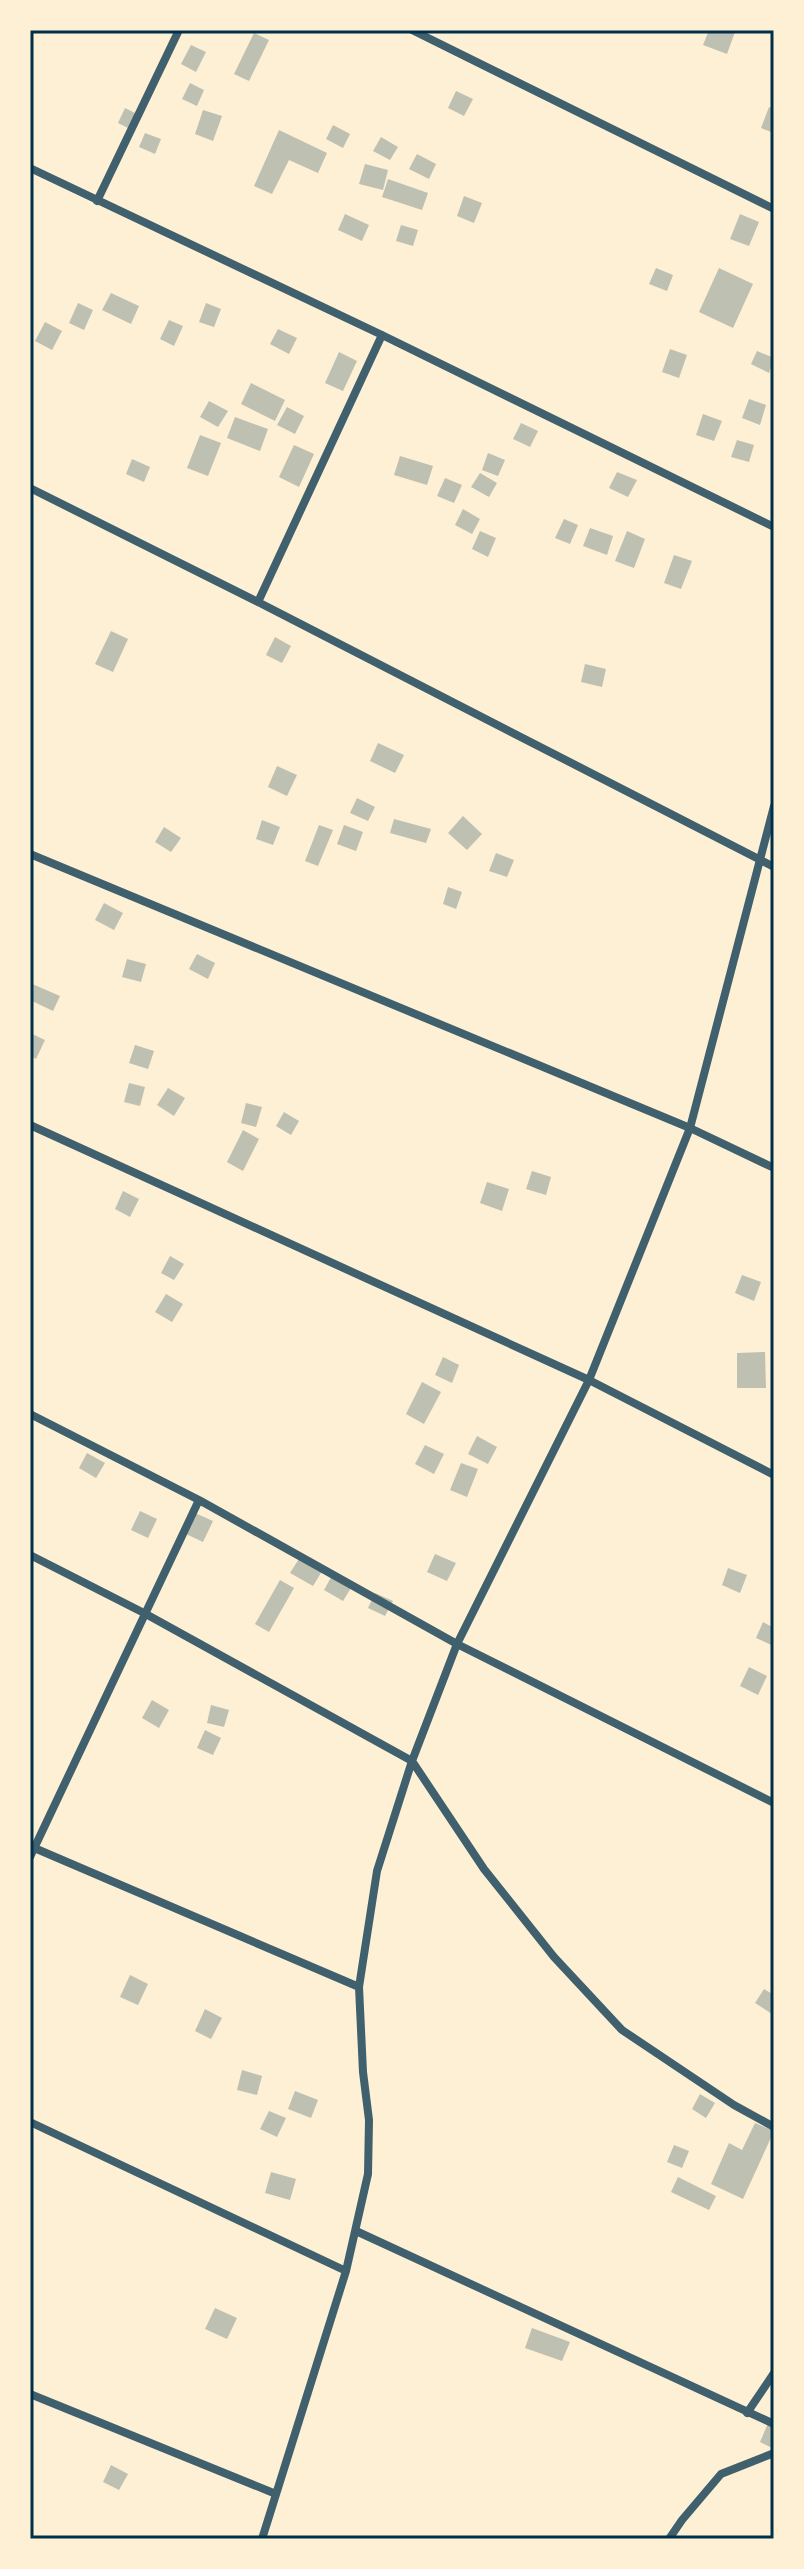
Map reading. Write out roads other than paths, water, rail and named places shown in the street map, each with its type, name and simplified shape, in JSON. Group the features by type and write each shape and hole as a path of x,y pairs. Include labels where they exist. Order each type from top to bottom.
{"street":[{"path":"97,201 179,30"},
{"path":"412,30 774,209"},
{"path":"30,168 382,335 774,527"},
{"path":"258,602 382,335"},
{"path":"30,488 774,867"},
{"path":"262,2539 346,2271 368,2174 369,2120 359,1987 377,1871 412,1761 457,1644 589,1380 690,1128 774,806"},
{"path":"30,854 690,1128 774,1168"},
{"path":"30,1125 589,1380 774,1475"},
{"path":"30,1414 199,1500 457,1644 774,1803"},
{"path":"199,1500 32,1850 359,1987"},
{"path":"30,1555 144,1613 412,1761 484,1869 554,1957 622,2030 734,2105 774,2127"},
{"path":"30,2122 346,2271"},
{"path":"356,2231 774,2424"},
{"path":"747,2413 774,2373"},
{"path":"30,2394 276,2494"},
{"path":"669,2539 721,2474 774,2453"}]}
